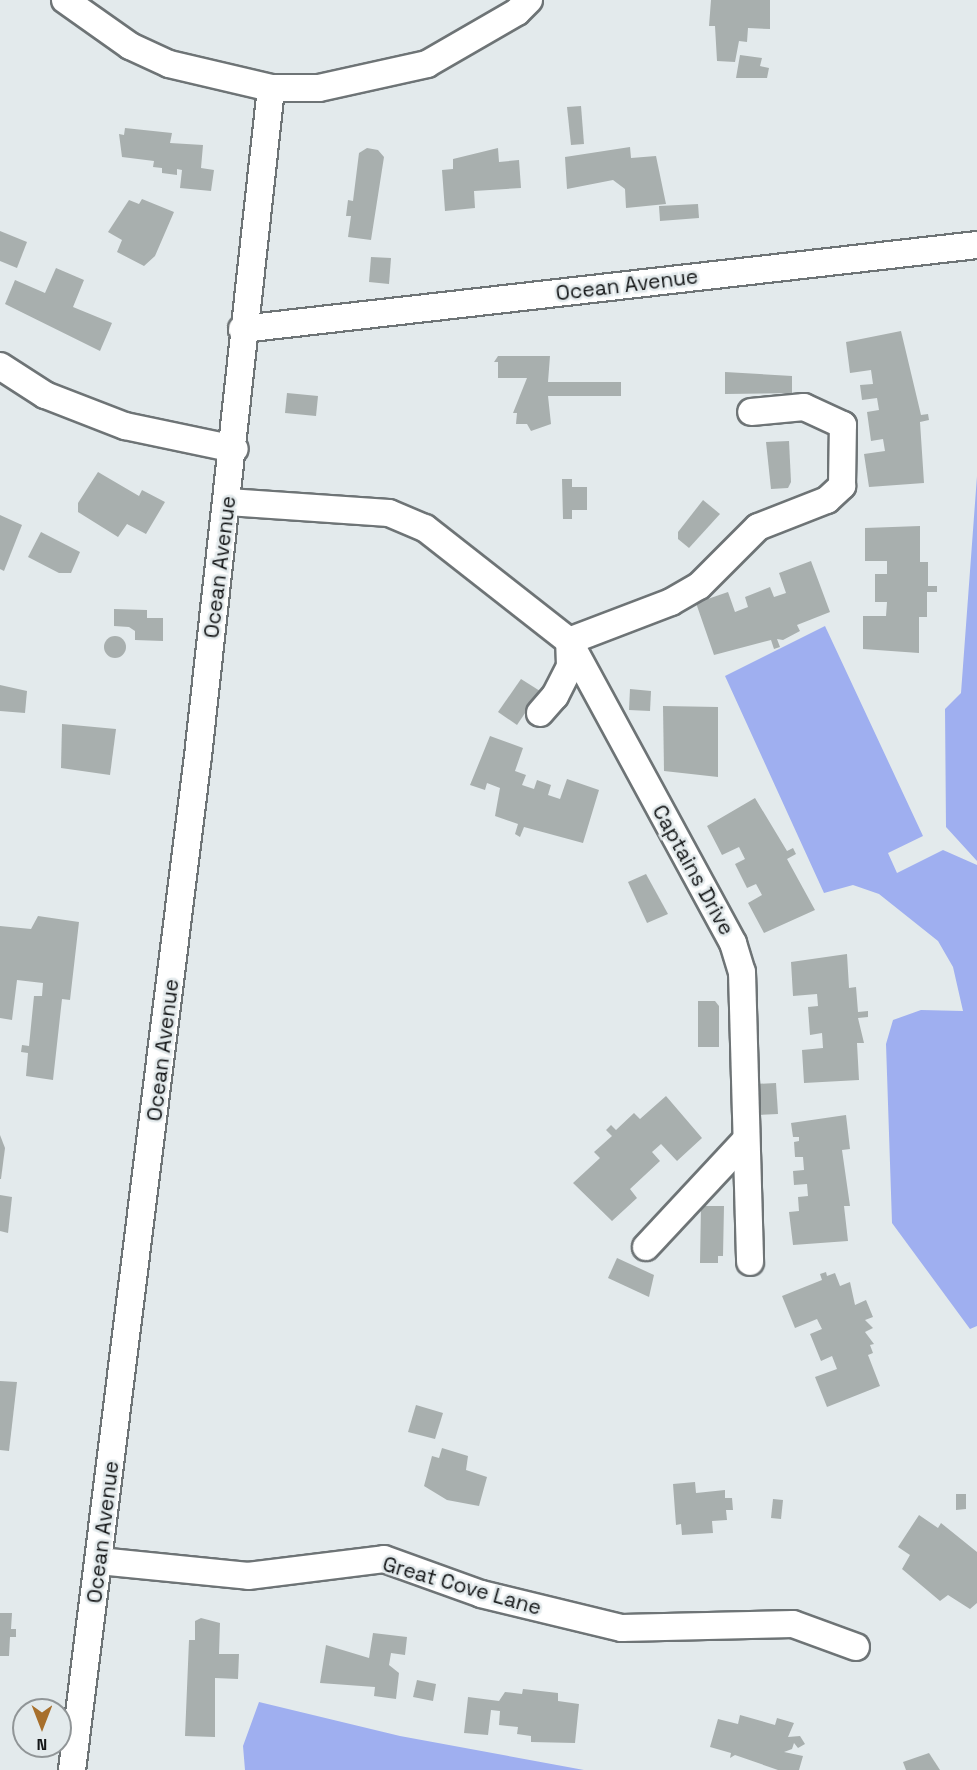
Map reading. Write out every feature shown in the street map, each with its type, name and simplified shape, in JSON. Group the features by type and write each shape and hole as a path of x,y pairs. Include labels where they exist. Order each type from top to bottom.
{"street":[{"path":"65,0 130,46 169,63 271,88 319,88 427,63 517,12 530,0"},
{"name":"Ocean Avenue","path":"72,1770 235,449 242,329 271,88"},
{"name":"Ocean Avenue","path":"242,329 977,245"},
{"path":"0,366 45,395 125,426 235,449"},
{"path":"540,713 555,696 570,666 568,641 671,602 699,586 758,527 827,500 842,486 843,425 804,407 751,412"},
{"name":"Captains Drive","path":"228,502 389,513 425,528 568,641 733,943 742,972 744,1142 750,1262"},
{"path":"646,1247 744,1142"},
{"name":"Great Cove Lane","path":"99,1561 248,1576 384,1559 481,1594 622,1628 793,1624 856,1647"}],"water":[{"path":"977,476 977,861 946,827 945,709 961,693"},
{"path":"825,626 923,836 888,853 897,873 943,850 977,865 977,1326 970,1329 892,1223 886,1044 893,1020 921,1010 963,1011 953,967 938,941 879,894 853,885 824,893 725,676"},
{"path":"259,1702 400,1736 584,1770 245,1770 243,1746"}],"building":[{"path":"711,0 770,0 770,29 748,28 747,42 739,41 735,62 717,61 715,26 709,26"},
{"path":"740,55 762,58 760,66 769,68 767,78 736,78"},
{"path":"581,106 584,144 571,145 567,107"},
{"path":"125,128 172,133 170,143 203,145 201,168 214,170 211,191 180,188 182,170 177,169 177,175 162,173 162,168 153,167 154,161 122,157 119,134 124,135"},
{"path":"630,147 631,158 656,156 666,204 626,208 625,189 613,180 567,189 565,157"},
{"path":"367,148 378,150 384,157 371,240 348,237 351,216 346,216 348,200 353,201 359,153"},
{"path":"498,148 499,162 519,160 521,188 474,191 475,208 445,211 442,170 453,169 453,159"},
{"path":"142,199 174,212 155,256 144,266 117,252 122,240 108,232 129,200 139,204"},
{"path":"698,204 699,218 660,221 659,206"},
{"path":"0,231 27,242 17,268 0,261"},
{"path":"371,257 391,258 389,284 369,282"},
{"path":"56,268 84,280 73,307 112,323 100,351 5,304 15,280 45,293"},
{"path":"901,331 921,415 928,414 929,420 920,422 924,483 869,487 864,454 885,451 883,439 871,441 867,412 879,410 877,398 862,400 860,385 873,384 871,370 850,373 846,342"},
{"path":"498,356 550,356 548,382 621,382 621,396 548,396 551,424 531,431 527,424 516,424 517,413 513,413 527,378 498,378 498,362 494,362"},
{"path":"725,372 792,376 792,393 725,394"},
{"path":"287,393 318,396 316,416 285,413"},
{"path":"789,441 791,482 788,488 771,489 766,442"},
{"path":"98,472 139,496 142,490 165,502 146,534 127,524 118,537 78,512 78,503"},
{"path":"562,479 572,479 572,487 587,487 587,510 572,510 572,519 563,519"},
{"path":"703,500 720,514 689,548 678,539 678,532"},
{"path":"0,515 22,525 4,571 0,569"},
{"path":"920,526 920,562 928,562 928,586 937,586 937,592 927,592 927,617 919,617 919,653 863,649 863,616 886,616 887,602 875,602 875,574 887,574 887,561 865,561 865,528"},
{"path":"41,532 80,552 71,573 59,573 28,557"},
{"path":"811,561 830,612 797,625 800,631 783,640 777,639 780,647 774,649 771,640 714,655 696,603 728,592 735,612 748,607 745,597 770,587 774,597 786,593 779,573"},
{"path":"114,609 147,610 147,618 163,618 163,641 135,640 135,631 129,627 114,626"},
{"path":"115,636 125,643 126,647 119,657 115,658 105,651 104,647 111,637"},
{"path":"521,679 540,691 517,725 498,712"},
{"path":"0,685 27,691 25,713 0,711"},
{"path":"630,689 651,691 650,711 629,710"},
{"path":"663,706 718,707 718,777 664,771"},
{"path":"62,724 116,729 110,775 61,768"},
{"path":"490,736 523,748 515,771 526,775 522,785 534,789 537,780 551,785 548,795 560,799 567,779 599,790 583,843 524,827 520,837 515,834 518,824 495,816 500,788 487,783 485,790 470,785"},
{"path":"755,798 787,851 793,848 796,854 787,859 815,910 764,933 748,903 762,895 756,884 747,888 735,864 745,859 739,847 722,855 707,826"},
{"path":"646,874 668,914 647,923 628,882"},
{"path":"38,916 79,922 70,1000 62,999 53,1080 26,1076 28,1053 21,1052 22,1045 29,1046 34,996 42,996 43,983 17,980 12,1020 0,1018 0,926 31,929"},
{"path":"847,954 849,988 856,987 858,1012 868,1011 868,1017 858,1018 864,1043 857,1043 859,1080 804,1083 802,1050 823,1048 822,1033 810,1035 808,1007 818,1006 817,994 793,996 791,962"},
{"path":"698,1001 715,1001 719,1006 719,1047 698,1047"},
{"path":"776,1083 778,1114 756,1115 754,1084"},
{"path":"666,1096 702,1138 677,1161 661,1144 652,1152 660,1161 630,1189 637,1198 612,1221 573,1183 600,1158 594,1152 612,1136 606,1130 611,1125 616,1130 634,1113 640,1119"},
{"path":"846,1115 850,1149 842,1150 850,1206 844,1206 848,1241 793,1245 789,1212 799,1211 798,1197 808,1196 807,1184 794,1185 793,1171 804,1170 803,1157 795,1157 794,1142 799,1141 799,1137 793,1137 791,1123"},
{"path":"0,1135 5,1148 1,1179 0,1179"},
{"path":"0,1195 12,1197 8,1233 0,1231"},
{"path":"701,1206 724,1206 723,1256 718,1256 718,1263 700,1263"},
{"path":"617,1258 654,1275 649,1297 608,1278"},
{"path":"826,1272 827,1276 835,1273 840,1286 850,1282 855,1305 866,1300 873,1317 865,1320 873,1328 865,1332 874,1344 870,1345 873,1353 868,1355 880,1386 827,1407 815,1377 837,1369 832,1356 821,1361 810,1334 822,1329 817,1319 795,1328 782,1296 822,1280 820,1274"},
{"path":"0,1381 17,1382 9,1451 0,1450"},
{"path":"416,1405 443,1413 435,1439 408,1432"},
{"path":"442,1448 468,1456 466,1470 487,1477 479,1506 447,1500 424,1486 432,1456 439,1458"},
{"path":"695,1482 696,1493 725,1490 725,1498 732,1498 733,1510 726,1510 727,1520 712,1521 713,1533 682,1535 681,1524 676,1525 673,1484"},
{"path":"956,1494 966,1494 966,1509 956,1510"},
{"path":"773,1499 783,1500 781,1519 771,1518"},
{"path":"919,1515 938,1528 941,1523 977,1552 977,1603 970,1609 948,1595 940,1601 902,1569 910,1555 898,1547"},
{"path":"0,1613 12,1613 11,1629 16,1629 16,1637 10,1637 9,1656 0,1656"},
{"path":"201,1618 220,1623 219,1654 239,1654 238,1679 215,1678 215,1737 185,1736 189,1640 195,1640 195,1621"},
{"path":"373,1633 407,1637 405,1655 391,1653 389,1665 399,1673 396,1699 374,1696 375,1687 320,1683 326,1645 369,1658"},
{"path":"417,1680 436,1684 433,1701 413,1697"},
{"path":"523,1689 558,1693 558,1701 579,1704 575,1743 531,1742 531,1736 517,1734 518,1727 499,1725 500,1711 491,1710 488,1735 464,1733 468,1697 499,1701 505,1692 522,1694"},
{"path":"740,1715 775,1725 777,1718 794,1723 788,1737 800,1736 805,1744 798,1748 794,1743 792,1749 784,1752 803,1756 799,1770 778,1770 735,1755 730,1758 731,1753 710,1747 718,1719 738,1724"},
{"path":"929,1753 940,1770 906,1770 903,1762"}]}
